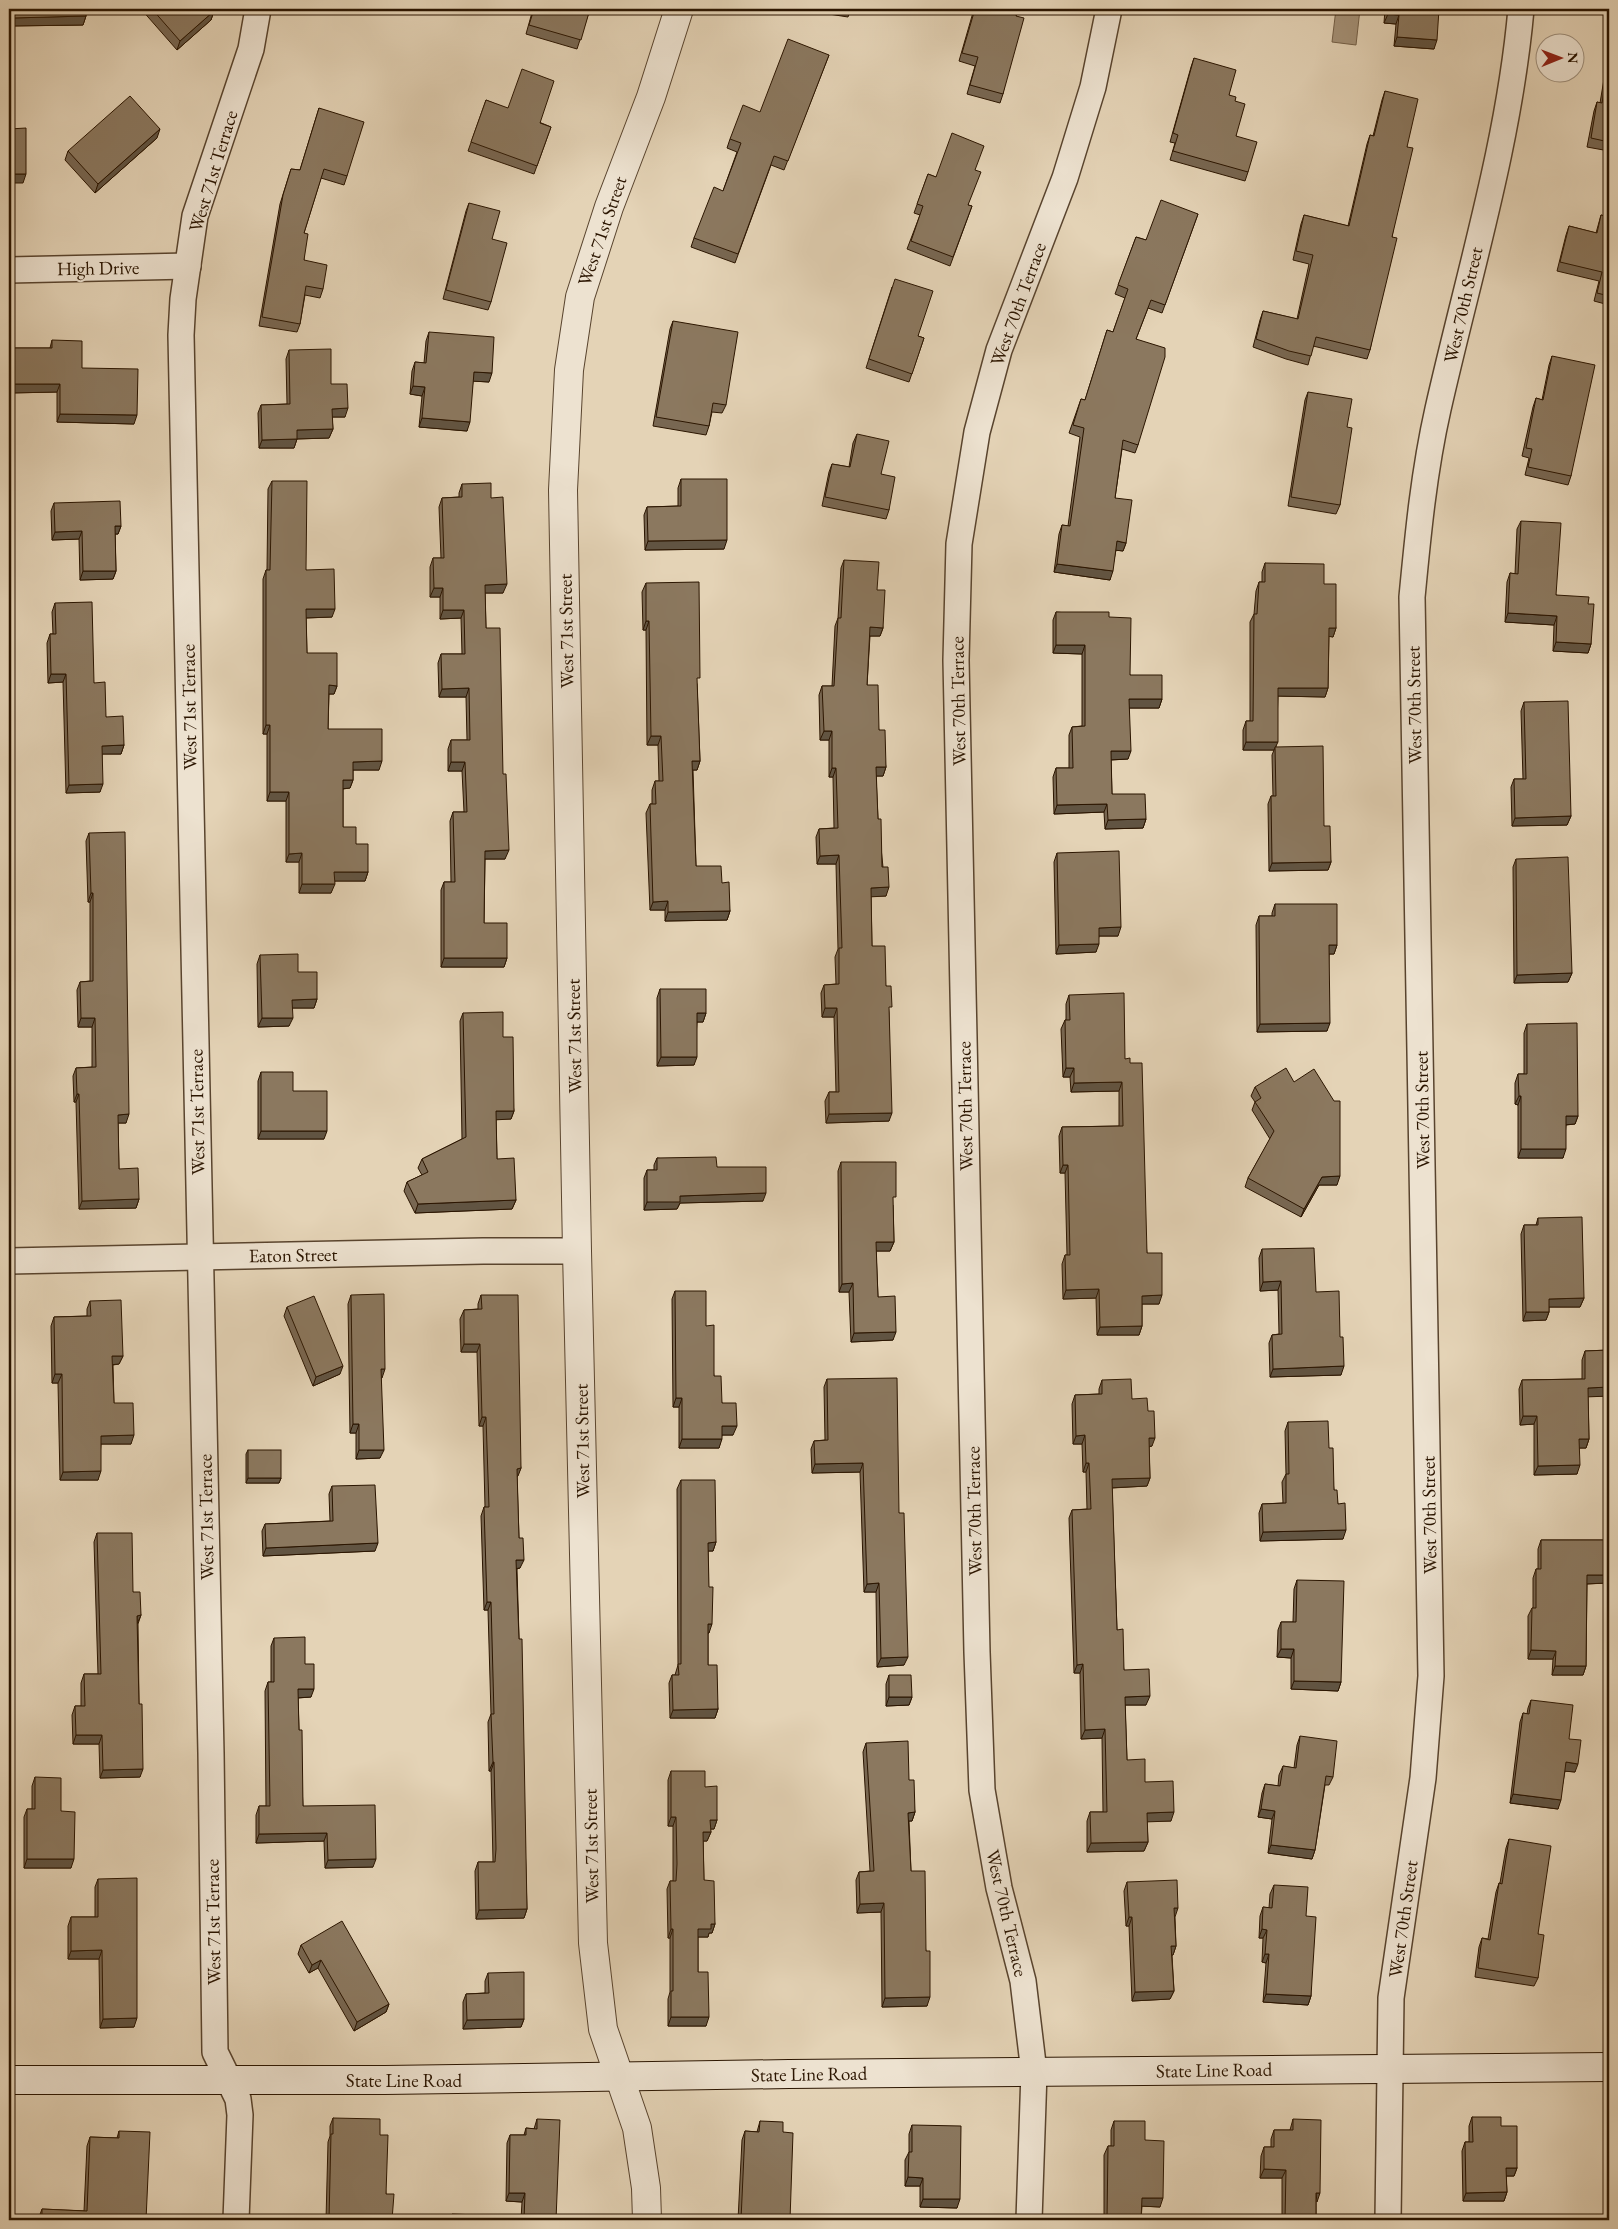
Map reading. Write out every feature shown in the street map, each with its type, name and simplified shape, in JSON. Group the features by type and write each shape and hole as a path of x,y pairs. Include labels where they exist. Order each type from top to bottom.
{"street":[{"name":"West 71st Terrace","path":"236,2220 240,2114 238,2099 215,2052 181,335 182,299 195,216 251,49 258,9"},
{"name":"West 71st Street","path":"647,2220 646,2188 637,2128 602,2029 592,1943 563,490 569,370 580,297 609,207 657,78 679,9"},
{"name":"West 70th Terrace","path":"1029,2220 1034,2072 1023,1981 999,1888 982,1790 977,1652 956,660 959,544 978,432 999,350 1070,160 1094,87 1109,9"},
{"name":"West 70th Street","path":"1388,2220 1392,1998 1423,1778 1431,1676 1412,597 1422,495 1436,420 1500,148 1519,35 1521,9"},
{"name":"High Drive","path":"9,270 188,266"},
{"name":"Eaton Street","path":"9,1261 577,1251"},
{"name":"State Line Road","path":"9,2080 230,2081 619,2078 1609,2067"}],"shaded area":[{"path":"1336,9 1360,9 1356,45 1332,42"}],"building":[{"path":"12,9 86,9 86,16 12,18"},
{"path":"152,9 212,9 214,11 180,41"},
{"path":"534,9 590,9 581,40 529,25"},
{"path":"975,9 1018,9 1016,16 1024,18 1003,94 970,85 978,57 962,53"},
{"path":"1388,9 1439,9 1437,40 1397,37 1399,15 1388,14"},
{"path":"788,39 829,55 788,161 774,156 738,254 694,238 714,187 723,191 741,143 730,139 743,105 760,112"},
{"path":"1194,58 1236,70 1229,95 1236,97 1235,101 1245,104 1236,136 1257,142 1248,172 1173,151 1178,135 1173,133"},
{"path":"1609,59 1609,142 1591,138 1597,102 1602,103"},
{"path":"522,69 554,81 540,123 551,127 537,166 471,142 486,100 508,108"},
{"path":"1385,91 1418,99 1407,147 1413,148 1392,237 1397,238 1370,350 1316,337 1311,356 1289,351 1256,339 1263,311 1298,319 1313,255 1296,251 1304,215 1349,226 1370,135 1374,136"},
{"path":"130,96 160,129 98,184 68,151"},
{"path":"319,108 364,122 347,176 324,169 304,233 308,234 304,260 327,265 323,289 306,286 300,324 262,317 283,195 291,169 300,170"},
{"path":"26,128 26,174 9,174 9,129"},
{"path":"952,133 984,146 975,170 981,172 968,205 972,206 953,257 911,241 923,206 917,204 928,174 936,177"},
{"path":"1161,200 1198,214 1165,305 1151,300 1136,339 1165,348 1165,357 1138,445 1123,440 1115,498 1132,500 1126,543 1117,541 1113,571 1057,564 1062,525 1070,526 1084,428 1073,425 1081,399 1085,400 1107,330 1113,332 1128,289 1118,285 1136,237 1146,240"},
{"path":"469,203 500,211 492,239 507,243 491,302 446,290"},
{"path":"1601,215 1609,217 1609,296 1597,293 1602,272 1560,262 1569,226 1597,233"},
{"path":"895,279 933,291 918,336 924,338 912,374 869,359"},
{"path":"673,321 738,332 726,405 713,403 709,426 656,417"},
{"path":"429,332 494,337 492,373 474,372 470,422 422,418 425,387 413,386 415,362 426,363"},
{"path":"52,340 82,341 82,368 138,369 137,415 60,414 60,384 9,384 9,348 52,348"},
{"path":"331,349 331,384 347,384 348,408 332,409 333,429 297,430 297,439 262,440 261,405 290,404 289,350"},
{"path":"1552,356 1595,365 1571,476 1528,467 1532,449 1526,448 1536,398 1543,400"},
{"path":"1308,392 1352,399 1347,427 1352,428 1340,505 1291,497"},
{"path":"857,434 889,441 881,474 895,477 889,510 825,497 832,464 850,467"},
{"path":"681,479 727,479 727,540 648,541 647,507 681,506"},
{"path":"272,481 307,481 306,570 334,569 335,609 306,609 307,653 337,653 337,686 329,685 328,729 382,729 382,761 353,762 353,780 343,780 343,827 356,827 356,844 368,844 368,872 334,872 335,884 302,884 302,853 289,854 289,792 270,792 270,725 266,725 266,570 270,570"},
{"path":"491,483 491,498 503,497 507,584 485,585 486,628 500,628 503,774 506,774 509,850 485,851 484,923 507,923 507,958 444,958 444,882 455,882 453,812 467,812 465,762 451,762 451,740 470,740 469,688 442,689 441,654 465,654 464,610 443,610 443,588 434,588 433,558 444,558 442,498 462,497 462,484"},
{"path":"120,501 121,526 115,526 116,571 83,571 82,531 55,532 54,503"},
{"path":"1521,521 1561,523 1556,595 1589,597 1588,604 1594,604 1591,644 1556,642 1557,616 1508,613 1510,573 1518,574"},
{"path":"844,560 879,562 877,590 885,590 883,628 870,627 867,685 878,685 879,730 885,730 886,767 876,767 878,819 881,819 882,867 888,867 889,887 871,888 872,946 885,946 886,986 891,986 892,1007 889,1007 892,1113 829,1114 829,1092 839,1092 837,1008 825,1008 824,985 839,984 839,948 842,948 839,855 820,856 819,829 838,828 836,768 832,768 832,731 824,731 822,686 834,686 838,618 841,618"},
{"path":"1265,563 1324,564 1324,584 1336,584 1336,628 1329,628 1328,688 1278,688 1278,742 1246,742 1246,721 1253,721 1254,614 1257,614 1259,582 1265,582"},
{"path":"699,582 700,678 697,678 700,761 692,761 696,866 721,866 722,883 729,882 730,911 668,912 668,901 653,902 650,804 656,804 655,781 663,781 661,736 651,736 649,621 646,621 646,583"},
{"path":"92,602 94,683 105,682 106,717 123,716 124,745 102,746 103,784 69,785 66,674 51,674 50,634 56,634 55,603"},
{"path":"1056,612 1109,612 1109,617 1131,618 1130,675 1162,675 1162,699 1129,699 1131,751 1111,751 1112,794 1145,794 1146,819 1108,820 1107,804 1057,805 1056,768 1073,768 1072,727 1085,726 1085,645 1056,645"},
{"path":"1568,701 1571,816 1515,818 1514,779 1526,779 1524,702"},
{"path":"1323,746 1324,826 1330,826 1331,862 1272,863 1271,796 1276,796 1275,747"},
{"path":"125,832 129,1114 118,1115 119,1169 138,1168 139,1199 82,1201 79,1094 77,1094 76,1068 96,1067 95,1018 81,1018 80,982 93,981 93,893 91,893 89,833"},
{"path":"1119,851 1121,927 1099,928 1099,944 1059,945 1057,853"},
{"path":"1568,857 1572,973 1517,975 1516,859"},
{"path":"1275,904 1337,904 1337,945 1329,945 1330,1023 1260,1024 1259,916 1275,916"},
{"path":"298,954 298,972 317,972 317,999 292,1000 293,1018 262,1018 260,955"},
{"path":"660,989 706,989 706,1013 697,1013 697,1057 661,1057"},
{"path":"1124,993 1125,1059 1130,1058 1130,1063 1142,1063 1147,1253 1162,1253 1162,1295 1142,1296 1142,1326 1100,1327 1099,1289 1066,1290 1065,1255 1070,1255 1068,1165 1063,1165 1062,1127 1123,1126 1122,1082 1074,1083 1074,1068 1066,1068 1065,1020 1070,1020 1069,995"},
{"path":"503,1012 503,1037 513,1037 514,1111 496,1111 497,1159 514,1158 516,1200 418,1204 407,1182 428,1172 422,1159 466,1137 463,1013"},
{"path":"1577,1023 1578,1116 1566,1116 1566,1149 1521,1149 1521,1096 1519,1096 1518,1074 1527,1074 1527,1024"},
{"path":"1286,1068 1294,1082 1314,1069 1334,1101 1340,1101 1340,1176 1322,1177 1304,1209 1248,1178 1274,1131 1255,1102 1261,1098 1255,1087"},
{"path":"261,1072 293,1072 293,1091 327,1091 327,1131 261,1131"},
{"path":"716,1157 717,1167 766,1167 766,1193 680,1196 680,1202 647,1202 647,1170 657,1170 657,1158"},
{"path":"841,1162 896,1162 896,1197 893,1197 894,1242 876,1242 878,1297 895,1296 896,1332 854,1333 853,1283 842,1284"},
{"path":"1582,1217 1584,1298 1549,1299 1549,1312 1526,1312 1524,1225 1538,1225 1538,1218"},
{"path":"1314,1248 1316,1292 1339,1291 1340,1337 1343,1337 1344,1366 1273,1369 1272,1335 1282,1334 1281,1281 1263,1282 1262,1249"},
{"path":"675,1291 706,1291 706,1326 714,1325 714,1376 721,1376 722,1403 736,1403 737,1426 722,1426 722,1439 682,1439 682,1398 676,1398"},
{"path":"384,1294 385,1369 381,1369 384,1450 359,1450 359,1424 353,1424 351,1295"},
{"path":"481,1295 518,1295 521,1468 517,1469 519,1538 523,1538 524,1560 516,1560 519,1639 522,1639 527,1909 479,1910 478,1862 495,1862 496,1849 491,1714 494,1714 491,1602 487,1602 484,1507 489,1507 486,1417 482,1417 480,1344 464,1344 464,1310 482,1309"},
{"path":"314,1296 343,1366 316,1377 287,1307"},
{"path":"121,1300 123,1356 112,1356 114,1403 133,1403 134,1435 101,1436 101,1471 63,1472 62,1374 55,1374 54,1317 91,1316 90,1301"},
{"path":"1609,1350 1609,1387 1588,1388 1589,1439 1579,1439 1580,1465 1538,1466 1537,1416 1523,1416 1522,1380 1585,1379 1585,1351"},
{"path":"897,1378 899,1513 904,1513 908,1657 881,1658 879,1583 867,1584 863,1463 815,1464 814,1441 828,1440 827,1379"},
{"path":"1131,1379 1132,1399 1147,1398 1148,1411 1154,1411 1155,1438 1149,1438 1150,1478 1112,1479 1117,1630 1123,1629 1124,1670 1149,1669 1150,1696 1125,1697 1127,1760 1145,1759 1145,1782 1173,1781 1174,1812 1147,1813 1148,1842 1091,1843 1090,1812 1107,1812 1105,1729 1085,1730 1083,1664 1077,1665 1072,1510 1091,1509 1089,1463 1086,1463 1085,1435 1076,1436 1075,1395 1102,1394 1102,1380"},
{"path":"1328,1421 1329,1448 1333,1448 1334,1490 1337,1490 1338,1504 1345,1503 1346,1530 1263,1532 1262,1504 1286,1503 1286,1474 1289,1474 1288,1422"},
{"path":"248,1450 281,1450 281,1478 248,1478"},
{"path":"681,1480 715,1480 716,1542 708,1543 709,1587 713,1587 712,1624 708,1624 708,1665 717,1665 718,1709 673,1710 672,1675 679,1675 678,1664 681,1664"},
{"path":"375,1485 378,1543 266,1548 265,1524 333,1521 332,1486"},
{"path":"97,1533 132,1533 133,1592 140,1592 141,1615 137,1616 139,1704 142,1704 143,1769 103,1770 102,1735 76,1735 75,1706 85,1706 84,1674 101,1674"},
{"path":"1541,1540 1609,1540 1609,1575 1587,1575 1586,1666 1555,1666 1556,1651 1531,1650 1532,1608 1536,1608 1536,1569 1541,1569"},
{"path":"1297,1580 1344,1581 1341,1682 1294,1681 1294,1649 1281,1649 1281,1622 1296,1622"},
{"path":"305,1637 305,1664 314,1664 314,1689 298,1689 299,1730 302,1730 303,1806 375,1805 376,1859 328,1860 327,1833 259,1834 259,1806 270,1806 268,1682 274,1682 274,1638"},
{"path":"889,1675 911,1675 912,1697 889,1697"},
{"path":"1531,1700 1573,1705 1569,1739 1581,1740 1578,1764 1566,1762 1561,1800 1513,1794 1523,1713 1529,1714"},
{"path":"1300,1736 1337,1741 1333,1777 1326,1776 1315,1850 1271,1845 1275,1811 1261,1809 1265,1784 1280,1786 1283,1766 1296,1768"},
{"path":"908,1741 909,1780 914,1780 915,1812 908,1813 911,1871 925,1871 926,1951 930,1951 930,1997 885,1998 884,1903 860,1904 859,1872 874,1871 866,1743"},
{"path":"671,1771 705,1771 705,1787 717,1786 717,1820 710,1820 711,1832 703,1832 704,1880 714,1881 715,1924 711,1924 711,1929 698,1929 698,1972 708,1972 709,2017 671,2017 673,1929 671,1929 670,1881 676,1881 677,1864 676,1817 671,1817"},
{"path":"35,1777 61,1778 61,1811 75,1812 74,1859 27,1859 27,1809 35,1809"},
{"path":"1509,1839 1551,1846 1538,1934 1544,1935 1538,1978 1478,1968 1482,1938 1490,1940 1499,1883 1502,1884"},
{"path":"137,1878 137,2018 103,2019 102,1950 71,1951 71,1917 98,1917 98,1879"},
{"path":"1177,1880 1178,1908 1174,1908 1176,1946 1171,1946 1174,1991 1135,1992 1132,1917 1129,1917 1127,1882"},
{"path":"1274,1885 1308,1887 1306,1916 1316,1917 1311,1996 1266,1994 1269,1954 1265,1954 1267,1930 1262,1929 1263,1907 1272,1908"},
{"path":"342,1921 389,2004 357,2022 321,1960 312,1965 301,1945"},
{"path":"524,1972 524,2019 467,2020 466,1994 489,1993 488,1973"},
{"path":"1472,2117 1501,2117 1501,2126 1517,2126 1517,2168 1506,2168 1507,2192 1466,2193 1465,2142 1473,2142"},
{"path":"333,2118 380,2119 380,2135 388,2135 386,2194 394,2194 392,2220 329,2220"},
{"path":"537,2119 560,2120 556,2220 524,2220 525,2193 509,2193 510,2135 526,2135 526,2128 537,2129"},
{"path":"1293,2119 1321,2120 1320,2193 1316,2193 1316,2220 1285,2220 1286,2170 1264,2169 1264,2147 1274,2147 1274,2130 1293,2130"},
{"path":"760,2121 783,2122 783,2132 793,2133 790,2220 741,2220 745,2131 759,2132"},
{"path":"1114,2121 1145,2121 1145,2140 1164,2141 1163,2198 1142,2198 1141,2220 1107,2220 1108,2146 1114,2146"},
{"path":"912,2125 961,2126 960,2199 923,2199 923,2178 908,2177 909,2152 912,2152"},
{"path":"119,2131 150,2132 146,2220 42,2220 42,2209 87,2211 90,2137 119,2138"},
{"path":"452,2214 479,2215 478,2220 452,2220"}]}
